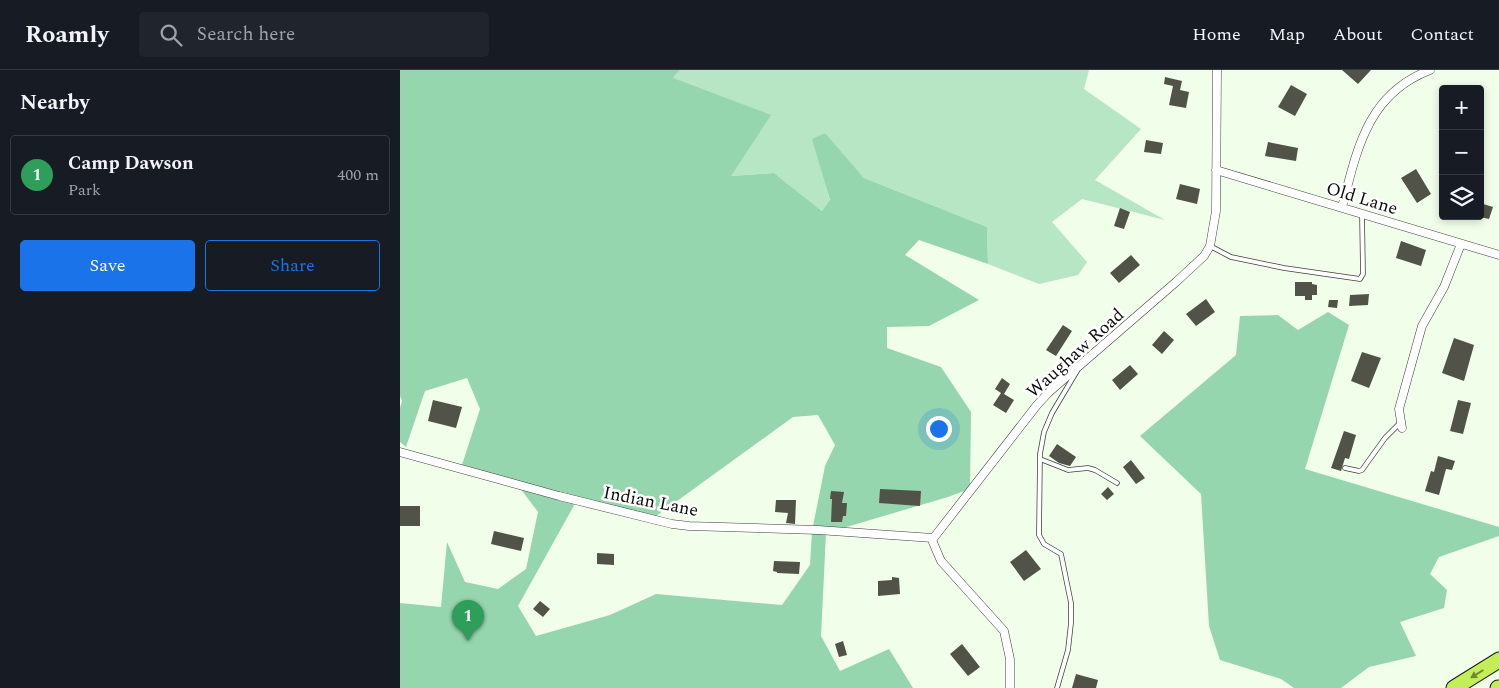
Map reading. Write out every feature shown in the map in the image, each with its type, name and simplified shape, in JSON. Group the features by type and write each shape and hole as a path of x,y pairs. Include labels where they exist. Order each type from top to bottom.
{"highway":[{"path":"1454,688 1499,660"}],"street":[{"name":"Waughaw Road","path":"934,538 1050,392 1204,256 1210,246 1216,212 1218,70"},
{"path":"1342,208 1365,130 1374,114 1398,89 1427,70"},
{"name":"Old Lane","path":"1216,170 1499,255"},
{"path":"1402,425 1399,409 1422,326 1444,287 1461,244"},
{"name":"Indian Lane","path":"400,452 549,494 672,524 818,530 934,538"},
{"path":"934,538 932,540 934,548 941,561 1004,631 1010,660 1010,688"}],"lane":[{"path":"1210,246 1231,257 1360,279 1363,274 1362,214"},
{"path":"1056,688 1070,638 1071,603 1061,554 1044,544 1039,534 1040,459 1044,432 1052,413 1081,366"},
{"path":"1345,468 1362,470 1385,438 1402,425"},
{"path":"1040,459 1068,470 1088,468 1095,470 1117,483"}],"green space":[{"path":"400,70 680,70 673,78 771,115 731,176 774,173 822,211 830,200 812,139 825,133 864,178 987,227 988,264 919,240 905,255 979,300 929,326 887,327 887,348 941,367 971,412 970,489 826,533 821,636 840,671 889,649 913,688 400,688 400,603 441,607 447,542 465,582 498,589 526,569 538,512 514,480 461,468 480,409 467,378 425,391 406,447 400,442 400,408 402,401 400,396","holes":["818,415 835,445 825,466 812,531 810,565 782,605 656,594 610,615 536,636 518,606 577,500 648,522 793,417"]},
{"path":"680,70 1089,70 1084,89 1141,129 1095,180 1165,220 1082,199 1052,222 1087,262 1078,275 1039,284 988,264 987,227 864,178 825,134 813,139 830,201 822,211 774,173 730,176 673,78"},
{"path":"1328,312 1349,325 1305,469 1499,527 1499,536 1439,557 1430,574 1447,590 1444,608 1400,622 1416,656 1369,667 1341,688 1294,688 1281,679 1220,660 1209,626 1201,494 1140,436 1236,355 1240,316 1278,315 1298,330"}],"building":[{"path":"1342,70 1371,70 1358,84"},
{"path":"1165,77 1182,81 1180,90 1189,92 1186,108 1169,105 1173,86 1164,84"},
{"path":"1291,85 1307,94 1295,116 1278,107"},
{"path":"1146,140 1163,143 1161,154 1144,152"},
{"path":"1268,142 1298,148 1296,161 1265,156"},
{"path":"1416,169 1431,194 1417,203 1401,178"},
{"path":"1180,184 1200,189 1197,204 1176,199"},
{"path":"1484,204 1493,207 1489,219 1484,218"},
{"path":"1120,208 1130,212 1124,229 1114,226"},
{"path":"1401,241 1426,250 1421,266 1396,258"},
{"path":"1131,255 1140,265 1119,283 1110,273"},
{"path":"1295,282 1312,282 1312,284 1317,285 1317,295 1312,295 1312,300 1305,300 1305,296 1295,296"},
{"path":"1369,294 1368,305 1349,306 1350,295"},
{"path":"1206,299 1215,312 1196,326 1186,314"},
{"path":"1329,300 1338,300 1337,308 1328,307"},
{"path":"1063,325 1072,331 1056,356 1046,350"},
{"path":"1164,331 1174,340 1162,354 1152,345"},
{"path":"1454,338 1474,345 1464,381 1442,373"},
{"path":"1362,352 1381,358 1369,388 1351,381"},
{"path":"1130,365 1138,374 1120,390 1112,380"},
{"path":"1002,378 1010,384 1004,394 1014,400 1006,413 993,405 1001,393 995,389"},
{"path":"433,400 462,407 456,428 428,421"},
{"path":"1458,400 1471,403 1463,434 1450,431"},
{"path":"1344,431 1356,435 1349,459 1345,458 1341,471 1331,468"},
{"path":"1057,444 1076,457 1070,466 1059,463 1049,456"},
{"path":"1438,456 1455,461 1452,470 1446,469 1439,495 1425,491 1431,471 1434,472"},
{"path":"1131,460 1145,478 1136,484 1123,467"},
{"path":"1108,487 1114,494 1107,500 1101,494"},
{"path":"880,489 921,491 920,506 879,503"},
{"path":"831,491 844,492 842,503 847,503 846,516 843,516 842,522 831,522"},
{"path":"776,500 796,500 795,524 786,523 788,513 775,512"},
{"path":"400,506 420,506 420,526 400,526"},
{"path":"494,531 524,538 521,551 491,544"},
{"path":"1026,550 1041,569 1024,581 1010,562"},
{"path":"597,553 614,554 614,565 597,564"},
{"path":"774,561 800,562 799,574 777,573 773,571"},
{"path":"892,577 899,578 900,594 878,596 878,581 892,580"},
{"path":"540,601 550,609 543,617 533,609"},
{"path":"843,641 847,655 839,657 835,644"},
{"path":"962,644 980,667 968,676 950,654"},
{"path":"1076,674 1098,680 1096,688 1072,688"}],"place":[{"name":"Camp Dawson","path":"468,641"}]}
